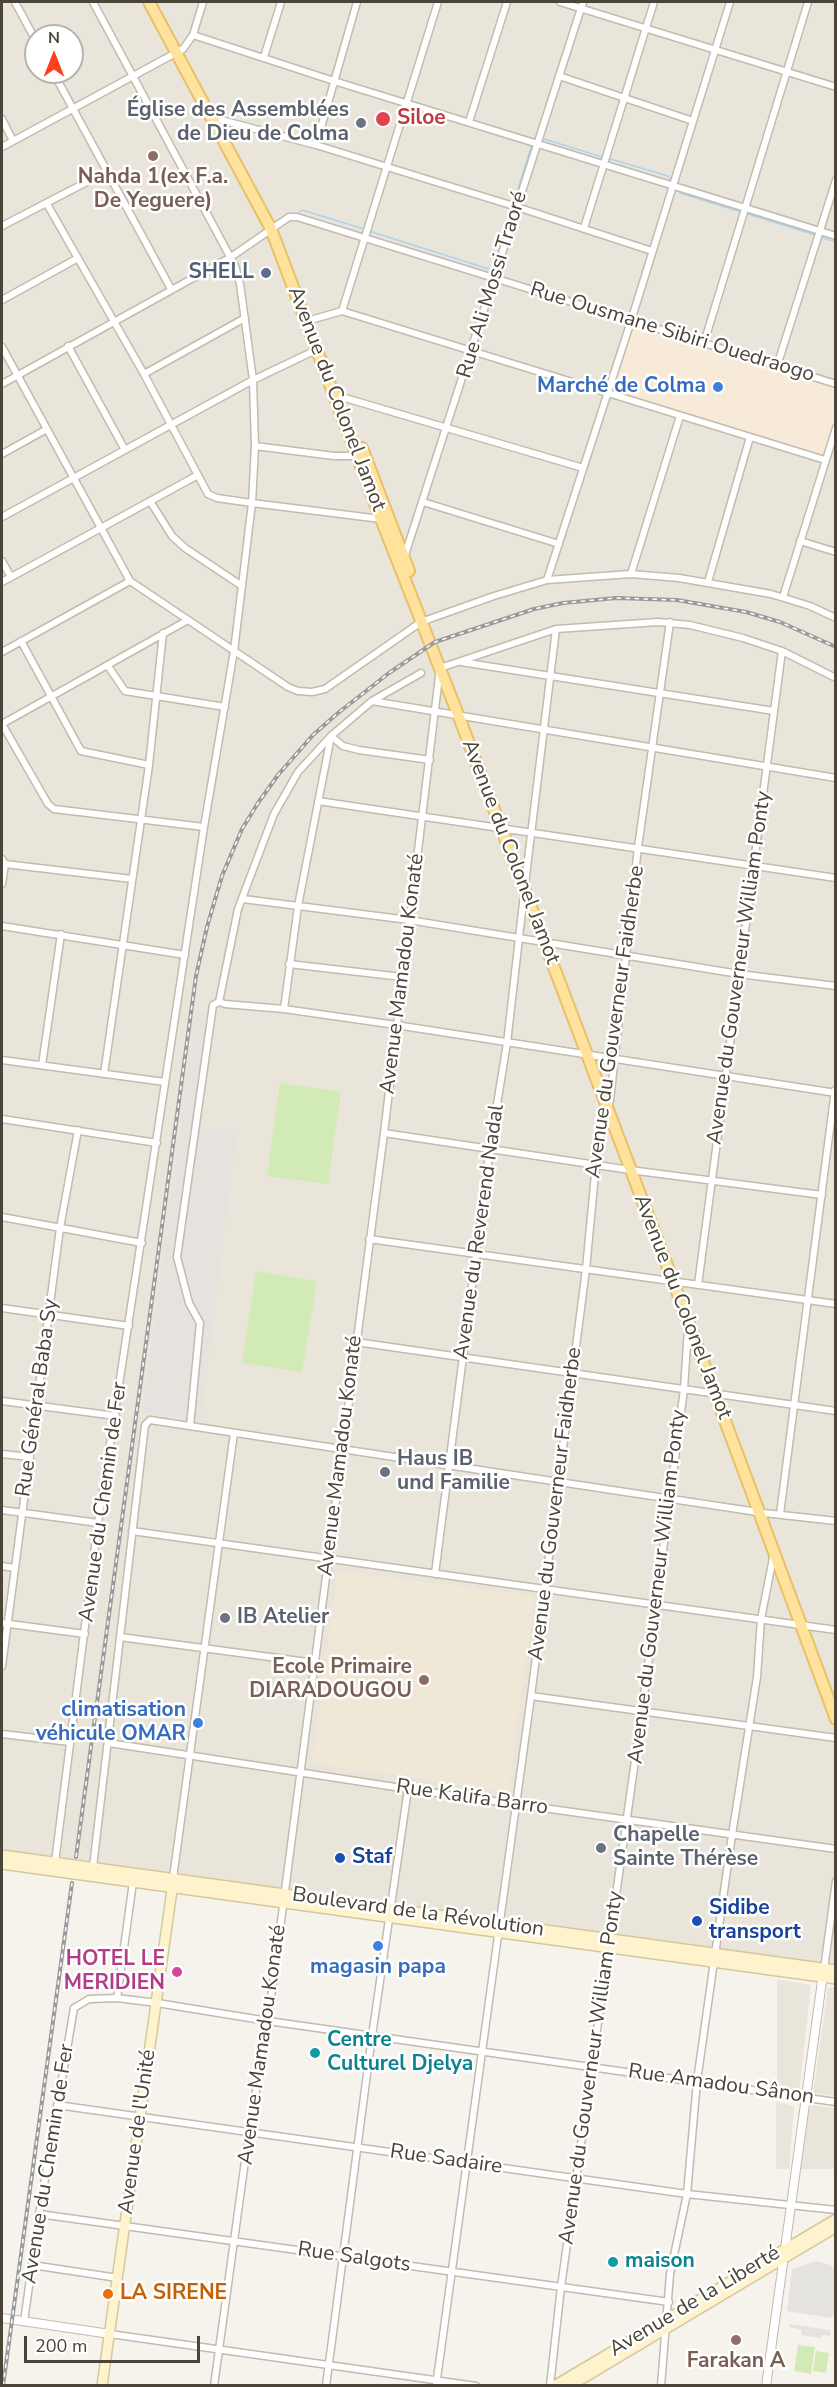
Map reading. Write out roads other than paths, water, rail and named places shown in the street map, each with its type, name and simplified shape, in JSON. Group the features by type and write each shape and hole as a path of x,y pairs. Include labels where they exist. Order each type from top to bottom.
{"main road":[{"name":"Avenue du Colonel Jamot","path":"149,2 221,120 274,227 505,829 836,1706"},
{"name":"Avenue du Colonel Jamot","path":"157,2 180,51 274,227"},
{"name":"Avenue du Colonel Jamot","path":"310,320 318,349 338,395"},
{"name":"Avenue du Colonel Jamot","path":"361,455 381,519 402,563"},
{"name":"Avenue du Colonel Jamot","path":"676,1282 688,1323 717,1393"},
{"name":"Avenue du Colonel Jamot","path":"804,1626 836,1719"},
{"name":"Boulevard de la Révolution","path":"2,1855 93,1867 173,1883 284,1899 823,1973 836,1979"},
{"name":"Boulevard de la Révolution","path":"2,1864 133,1882 173,1883"},
{"name":"Avenue de l'Unité","path":"102,2385 173,1883"},
{"name":"Boulevard de la Révolution","path":"823,1973 836,1970"},
{"name":"Avenue de la Liberté","path":"570,2385 785,2253 836,2219"},
{"name":"Avenue de la Liberté","path":"785,2253 836,2227"},
{"name":"Avenue de la Liberté","path":"552,2385 667,2324"}],"street":[{"path":"15,2 27,24"},
{"path":"93,2 231,257 240,284 253,380 255,446 252,503 234,651"},
{"path":"2,147 180,51 193,34 203,2"},
{"path":"264,57 281,2"},
{"path":"316,145 357,2"},
{"path":"342,311 438,2"},
{"path":"469,122 507,2"},
{"path":"560,2 582,5 646,28 836,87"},
{"path":"584,228 654,2"},
{"path":"548,580 730,2"},
{"path":"704,344 808,2"},
{"name":"Rue Ali Mossi Traoré","path":"402,563 448,428 582,5"},
{"path":"193,34 334,81 836,236"},
{"path":"560,76 693,121"},
{"path":"59,84 171,289"},
{"path":"2,119 13,141"},
{"path":"221,120 316,145 652,251"},
{"path":"2,226 106,172"},
{"path":"777,366 836,180"},
{"path":"47,204 144,374 208,494 252,503 381,519"},
{"name":"Rue Ousmane Sibiri Ouedraogo","path":"274,227 289,217 297,217 836,384"},
{"path":"2,384 231,257 274,227"},
{"path":"2,300 78,258"},
{"path":"310,320 342,311 825,460"},
{"path":"144,374 245,318"},
{"path":"68,346 125,450"},
{"path":"2,347 130,581 288,687 298,691 312,692 325,689 424,621 514,589 548,580 631,574 669,576 783,597 836,618"},
{"path":"2,517 253,380 318,349"},
{"path":"338,395 583,468"},
{"path":"631,574 680,416"},
{"path":"783,597 836,428"},
{"path":"2,454 47,429"},
{"path":"708,582 750,437"},
{"path":"255,446 334,456 361,455"},
{"path":"2,582 198,475"},
{"path":"150,501 172,536 185,548 242,586"},
{"path":"423,502 560,544"},
{"path":"800,541 836,552"},
{"path":"2,561 11,577"},
{"path":"2,652 130,581"},
{"path":"188,620 2,724 48,804 57,810 204,827"},
{"path":"442,667 556,629 670,622 709,629 782,651 836,678"},
{"name":"Avenue du Gouverneur Faidherbe","path":"436,2382 531,1695 586,1269 596,1164 608,1104 638,847 654,749 670,622"},
{"name":"Avenue du Reverend Nadal","path":"435,1574 490,1147 507,1043 517,939 545,731 556,629"},
{"path":"104,1074 149,765 163,633"},
{"path":"21,641 81,751 149,765"},
{"name":"Avenue du Chemin de Fer","path":"55,1862 98,1523 204,827 234,651"},
{"name":"Avenue du Gouverneur William Ponty","path":"698,1285 782,651"},
{"path":"459,661 774,711"},
{"path":"108,666 121,689 125,691 225,707"},
{"name":"Avenue Mamadou Konaté","path":"214,2385 249,2132 268,2021 384,1133 442,667"},
{"path":"219,1002 234,921 261,843 274,814 298,772 331,736 372,701 421,673"},
{"path":"372,701 836,778"},
{"path":"331,736 343,746 359,750 430,760"},
{"path":"284,1009 298,906 331,736"},
{"path":"318,801 836,878"},
{"path":"2,884 3,861 132,879"},
{"path":"243,899 409,920 739,974 836,986"},
{"path":"2,926 185,955"},
{"path":"42,1065 61,934"},
{"path":"289,964 402,977"},
{"path":"780,1514 835,1092 284,1009 230,1005 219,1002 213,1005 177,1257 189,1303 200,1323 190,1426 669,1499 761,1512 836,1521"},
{"path":"2,1060 165,1082"},
{"path":"2,1119 157,1143"},
{"name":"Rue Général Baba Sy","path":"2,1666 4,1623 30,1457 60,1228 78,1130"},
{"path":"384,1133 490,1147 634,1171 822,1195"},
{"path":"2,1217 142,1242"},
{"path":"369,1239 836,1304"},
{"path":"2,1308 129,1326"},
{"name":"Avenue du Gouverneur William Ponty","path":"552,2385 561,2287 642,1711 684,1389 688,1323"},
{"path":"356,1342 836,1411"},
{"path":"2,1401 116,1416"},
{"name":"Avenue du Chemin de Fer","path":"93,1867 145,1425 148,1421 153,1420 190,1426"},
{"path":"173,1883 234,1433"},
{"path":"2,1454 30,1457"},
{"path":"2,1510 98,1523"},
{"path":"132,1531 836,1630"},
{"path":"660,2385 670,2274 687,2194 698,2082 732,1835 750,1727 760,1650 761,1619 775,1549"},
{"path":"2,1566 14,1568"},
{"path":"4,1623 85,1634"},
{"path":"120,1637 315,1664"},
{"path":"531,1695 836,1738"},
{"path":"2,1734 70,1742"},
{"name":"Rue Kalifa Barro","path":"109,1743 516,1805 836,1849"},
{"path":"326,2385 372,2036 408,1789"},
{"path":"766,2385 792,2205 804,2097 836,1881"},
{"path":"117,1998 133,1882"},
{"name":"Rue Amadou Sânon","path":"74,2008 89,1999 117,1998 836,2102"},
{"name":"Avenue du Chemin de Fer","path":"24,2322 39,2214 74,2008"},
{"name":"Rue Sadaire","path":"57,2105 687,2194 836,2210"},
{"name":"Rue Salgots","path":"39,2214 669,2302"},
{"path":"32,2265 118,2277"},
{"path":"2,2318 329,2364 436,2382 476,2385"}],"waterway":[{"path":"541,138 602,157"},
{"path":"514,202 532,144"},
{"path":"607,158 668,176 672,182"},
{"path":"678,190 680,193 741,212"},
{"path":"369,231 492,270 513,207"},
{"path":"299,212 302,210 364,229"},
{"path":"745,213 815,235"},
{"path":"820,237 836,242"}],"railway":[{"path":"76,1857 196,976 222,876 242,829 258,803 278,775 313,735 389,673 435,642 534,609 563,603 616,598 677,600 746,612 780,622 836,647"},
{"path":"3,2386 72,1883"}],"place":[{"name":"Siloe","path":"383,119"},
{"name":"Église des Assemblées de Dieu de Colma","path":"361,123"},
{"name":"Nahda 1(ex F.a. De Yeguere)","path":"153,156"},
{"name":"SHELL","path":"266,273"},
{"name":"Marché de Colma","path":"718,387"},
{"name":"Haus IB und Familie","path":"385,1472"},
{"name":"IB Atelier","path":"225,1618"},
{"name":"Ecole Primaire DIARADOUGOU","path":"424,1680"},
{"name":"climatisation véhicule OMAR","path":"198,1723"},
{"name":"Chapelle Sainte Thérèse","path":"601,1848"},
{"name":"Staf","path":"340,1858"},
{"name":"Sidibe transport","path":"697,1921"},
{"name":"magasin papa","path":"378,1946"},
{"name":"HOTEL LE MERIDIEN","path":"177,1972"},
{"name":"Centre Culturel Djelya","path":"315,2053"},
{"name":"maison","path":"613,2262"},
{"name":"LA SIRENE","path":"108,2294"},
{"name":"Farakan A","path":"736,2340"}]}
